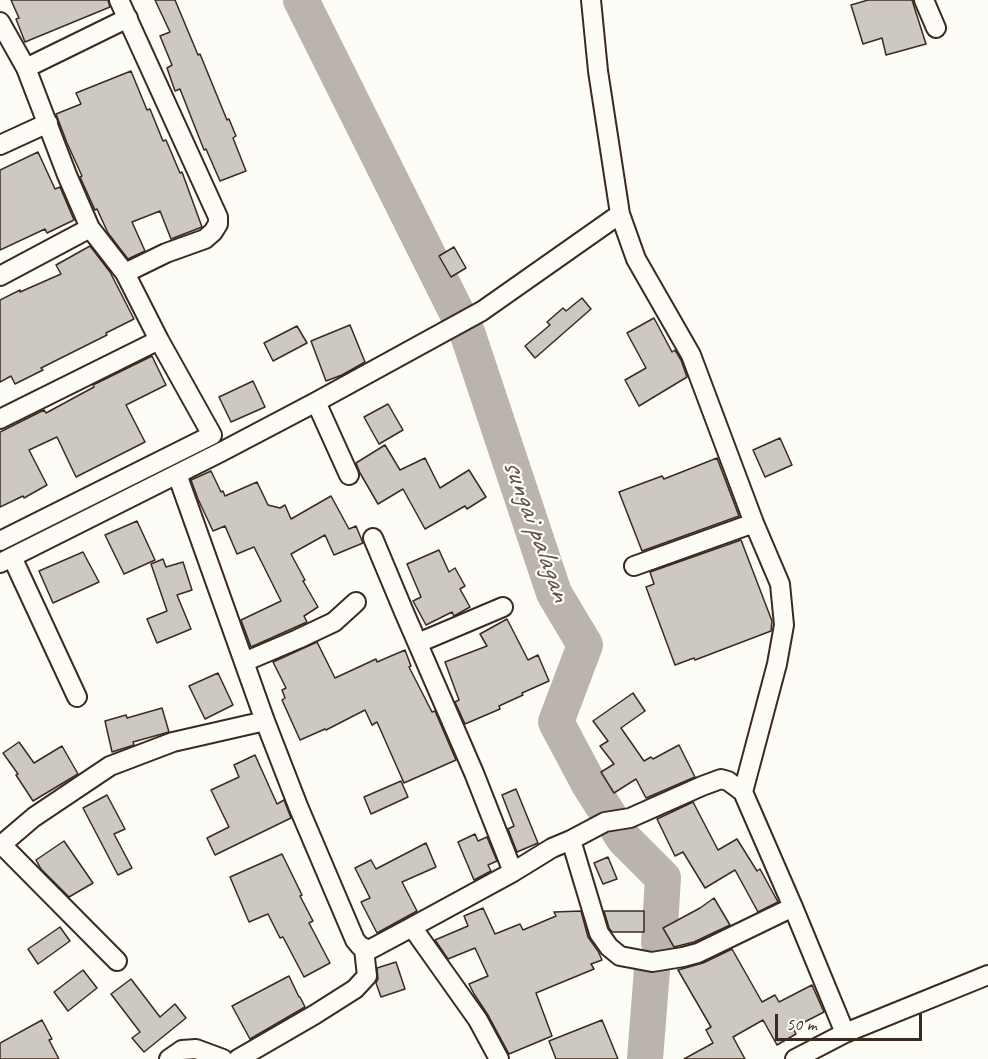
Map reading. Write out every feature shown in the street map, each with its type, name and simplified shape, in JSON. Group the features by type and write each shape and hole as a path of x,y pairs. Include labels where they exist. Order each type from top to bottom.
{"street":[{"path":"119,0 218,217 218,224 205,239 166,253 125,273"},
{"path":"591,0 598,71 620,214 636,259 691,355 754,523 780,584 784,625 777,664 743,792"},
{"path":"924,0 936,28"},
{"path":"26,68 128,18"},
{"path":"0,541 212,435 125,273 90,228 26,68 1,25"},
{"path":"0,145 48,123"},
{"path":"77,697 6,560 315,402 482,311 620,214"},
{"path":"0,276 90,228"},
{"path":"0,419 159,340"},
{"path":"315,402 349,475"},
{"path":"177,474 265,721 298,806 355,940 360,946 369,951 552,848 605,822 630,818 721,779 728,781 743,792 845,1034"},
{"path":"634,566 754,523"},
{"path":"374,538 474,773 513,872"},
{"path":"244,662 334,622 356,602"},
{"path":"418,643 503,607"},
{"path":"117,961 1,846 34,817 110,766 173,742 265,721"},
{"path":"571,840 599,933 609,947 620,956 652,962 698,953 793,906"},
{"path":"412,927 478,1020 499,1059"},
{"path":"238,1059 314,1015 355,988 366,976 364,949"},
{"path":"795,1059 845,1034 988,975"},
{"path":"170,1059 182,1050 196,1049 223,1059"}],"building":[{"path":"11,0 108,0 110,7 25,42 16,19 19,18"},
{"path":"155,0 175,0 227,120 229,119 236,136 233,138 246,171 220,181 206,149 204,150 180,89 175,91 167,68 172,65 160,36 170,32"},
{"path":"868,0 912,0 926,44 886,55 882,38 863,44 851,5"},
{"path":"131,71 147,110 150,109 163,141 166,140 180,173 182,172 202,227 171,239 160,211 132,222 145,251 128,259 108,233 97,209 95,210 56,114 81,104 76,93"},
{"path":"38,152 55,189 60,187 74,220 47,233 45,229 0,250 0,170"},
{"path":"90,246 110,272 134,319 15,384 11,376 0,382 0,300 61,274 56,265"},
{"path":"454,247 466,268 451,277 439,256"},
{"path":"582,298 591,309 535,358 525,346 550,325 547,322 563,308 566,311"},
{"path":"654,318 672,352 675,350 681,360 687,377 639,406 625,380 646,368 627,333"},
{"path":"350,325 365,362 326,381 311,341"},
{"path":"297,326 307,343 273,361 264,343"},
{"path":"152,356 166,385 126,405 145,442 76,477 57,437 29,450 47,485 24,498 23,496 0,507 0,432 44,410 46,413 94,387 93,385"},
{"path":"253,381 265,407 231,422 219,397"},
{"path":"388,404 403,430 379,444 364,417"},
{"path":"780,438 792,465 765,477 753,450"},
{"path":"385,445 400,470 425,458 440,488 469,470 486,497 467,509 465,506 425,529 403,489 378,504 360,473 356,463"},
{"path":"717,458 739,516 642,551 619,492 662,476 664,479"},
{"path":"211,471 225,496 257,482 268,505 280,508 285,505 291,519 331,496 349,529 356,526 363,543 334,555 325,535 291,554 318,607 304,616 307,622 251,647 241,620 281,601 254,547 237,554 225,526 213,531 191,480"},
{"path":"137,521 155,560 124,574 105,535"},
{"path":"741,540 772,621 771,631 695,660 694,658 675,665 646,587 654,584 650,572"},
{"path":"439,550 449,572 455,568 465,586 460,589 470,607 454,616 452,612 426,625 413,601 421,597 407,564"},
{"path":"83,552 99,582 53,603 39,571"},
{"path":"163,559 166,567 183,562 192,590 177,595 191,629 157,643 147,619 167,611 151,564"},
{"path":"507,619 528,660 538,655 549,681 499,706 500,709 465,724 455,702 459,700 445,662 487,646 480,634"},
{"path":"317,642 335,678 376,659 377,662 405,650 411,666 409,667 432,712 435,711 456,760 404,783 377,722 372,725 365,710 326,730 300,740 282,700 285,698 282,690 286,688 273,662"},
{"path":"218,673 233,705 205,719 189,686"},
{"path":"633,693 645,711 621,728 644,761 651,757 653,759 679,745 695,777 646,798 636,779 614,793 601,772 614,764 600,746 608,741 593,721"},
{"path":"162,708 169,732 133,742 134,745 112,752 105,721 126,715 127,718"},
{"path":"19,742 34,763 62,746 78,774 33,801 3,753"},
{"path":"255,755 277,804 284,800 291,818 215,855 207,838 229,827 211,790 239,777 234,765"},
{"path":"401,781 408,797 371,814 364,797"},
{"path":"516,789 538,843 517,852 508,829 514,826 502,795"},
{"path":"107,795 125,829 114,834 132,868 118,875 83,808"},
{"path":"693,802 718,850 737,839 757,871 760,869 778,902 758,912 735,870 705,888 683,852 675,856 657,819"},
{"path":"475,834 478,841 487,837 497,861 488,865 491,871 474,880 458,842"},
{"path":"64,841 93,883 69,897 41,869 36,860"},
{"path":"426,843 436,867 402,882 417,911 377,933 361,902 370,898 355,868 371,860 376,869"},
{"path":"282,854 313,921 309,923 330,963 304,977 268,914 249,922 230,877"},
{"path":"608,857 617,879 603,884 594,863"},
{"path":"714,898 730,925 694,942 674,947 663,928"},
{"path":"483,908 495,934 520,924 523,930 556,916 554,912 581,911 588,937 602,960 591,964 594,969 536,993 552,1036 509,1054 469,984 488,976 475,948 448,959 435,940 468,926 464,916"},
{"path":"604,911 644,911 644,932 612,932"},
{"path":"60,927 70,941 38,964 28,949"},
{"path":"732,949 762,1002 775,995 779,1002 812,985 824,1012 793,1028 796,1034 777,1045 763,1020 733,1037 745,1059 684,1059 713,1043 706,1030 711,1027 678,970 703,963"},
{"path":"396,962 405,989 381,997 376,983 377,968"},
{"path":"83,970 97,988 68,1011 54,992"},
{"path":"289,976 305,1007 250,1039 232,1006"},
{"path":"131,979 160,1017 175,1004 186,1018 144,1052 132,1038 140,1032 111,994"},
{"path":"42,1020 59,1059 0,1059 0,1043"},
{"path":"602,1020 618,1059 556,1059 549,1041"}],"waterway":[{"name":"sungai palagan","path":"301,0 457,313"},
{"name":"sungai palagan","path":"467,332 554,593 585,645 556,722 589,784 624,839 663,878 659,942"},
{"name":"sungai palagan","path":"645,1059 652,970"}]}
